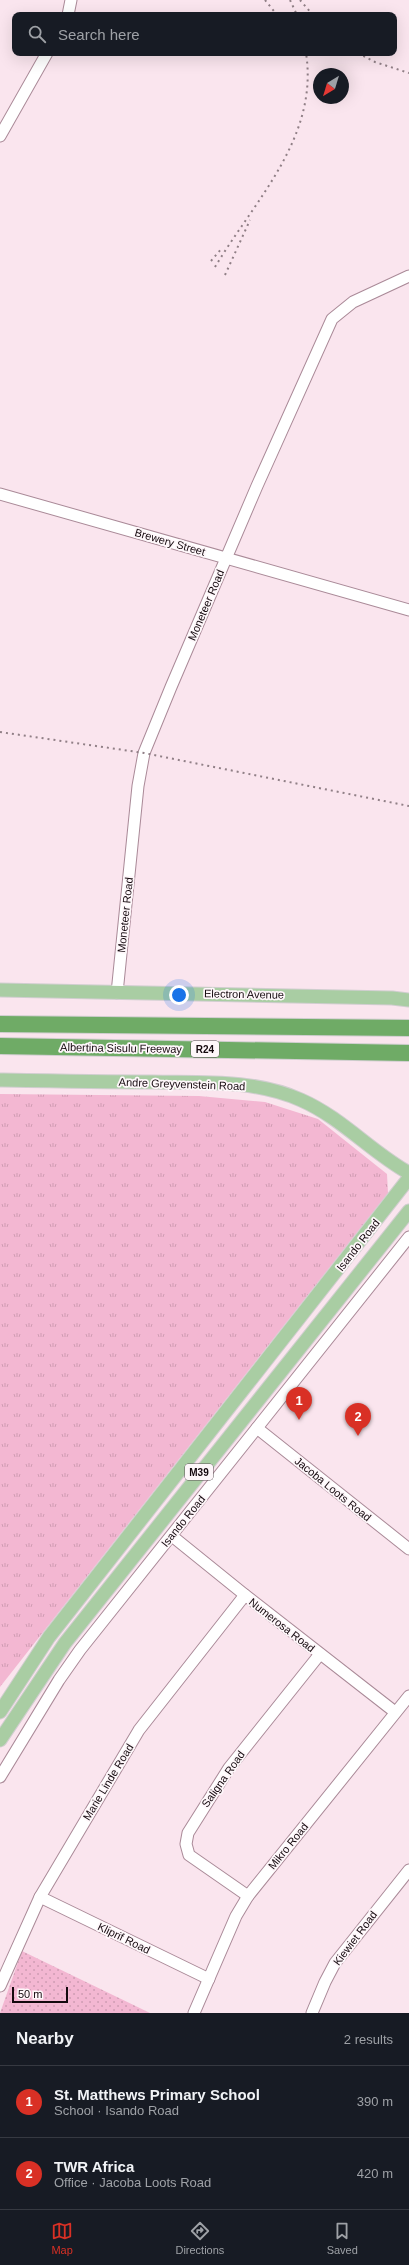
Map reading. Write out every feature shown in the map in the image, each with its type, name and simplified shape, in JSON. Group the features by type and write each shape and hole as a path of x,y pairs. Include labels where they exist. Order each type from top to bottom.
{"highway":[{"name":"Albertina Sisulu Freeway","path":"0,1024 409,1028"},
{"name":"Albertina Sisulu Freeway","path":"0,1046 409,1053"}],"main road":[{"name":"Electron Avenue","path":"0,990 392,998 409,1000"},
{"name":"Electron Avenue","path":"392,998 409,993"},
{"name":"Andre Greyvenstein Road","path":"0,1080 211,1083 257,1087 286,1094 317,1108 348,1128 390,1162 408,1179"},
{"name":"Isando Road","path":"0,1712 49,1637 408,1179"},
{"name":"Isando Road","path":"0,1740 65,1643 409,1211"}],"street":[{"path":"69,12 71,0"},
{"path":"0,136 45,56"},
{"name":"Moneteer Road","path":"117,993 138,786 144,753 225,558 332,319 353,302 409,276"},
{"name":"Brewery Street","path":"0,494 409,610"},
{"name":"Isando Road","path":"0,1777 59,1680 409,1237"},
{"name":"Jacoba Loots Road","path":"257,1428 409,1549"},
{"name":"Numerosa Road","path":"172,1536 245,1596 395,1712"},
{"name":"Marie Linde Road","path":"0,1986 2,1973 40,1897 139,1730 245,1596"},
{"name":"Saligna Road","path":"248,1896 189,1855 186,1844 188,1833 229,1768 320,1654"},
{"name":"Mikro Road","path":"194,2013 236,1916 248,1896 409,1696"},
{"name":"Kiewiet Road","path":"312,2013 335,1963 409,1870"},
{"name":"Kliprif Road","path":"40,1897 209,1979"}],"green space":[{"path":"0,1094 199,1096 265,1102 318,1119 387,1174 388,1193 0,1687"},
{"path":"22,1951 150,2013 0,2013"}],"railway":[{"path":"265,0 275,12"},
{"path":"290,0 296,12"},
{"path":"300,0 310,12"},
{"path":"215,267 265,192 293,140 303,112 307,84 306,56"},
{"path":"364,56 375,62 409,73"},
{"path":"225,275 250,220"},
{"path":"211,261 222,248"},
{"path":"0,732 144,753 409,806"}],"place":[{"name":"St. Matthews Primary School","path":"299,1420"},
{"name":"TWR Africa","path":"358,1436"}]}
